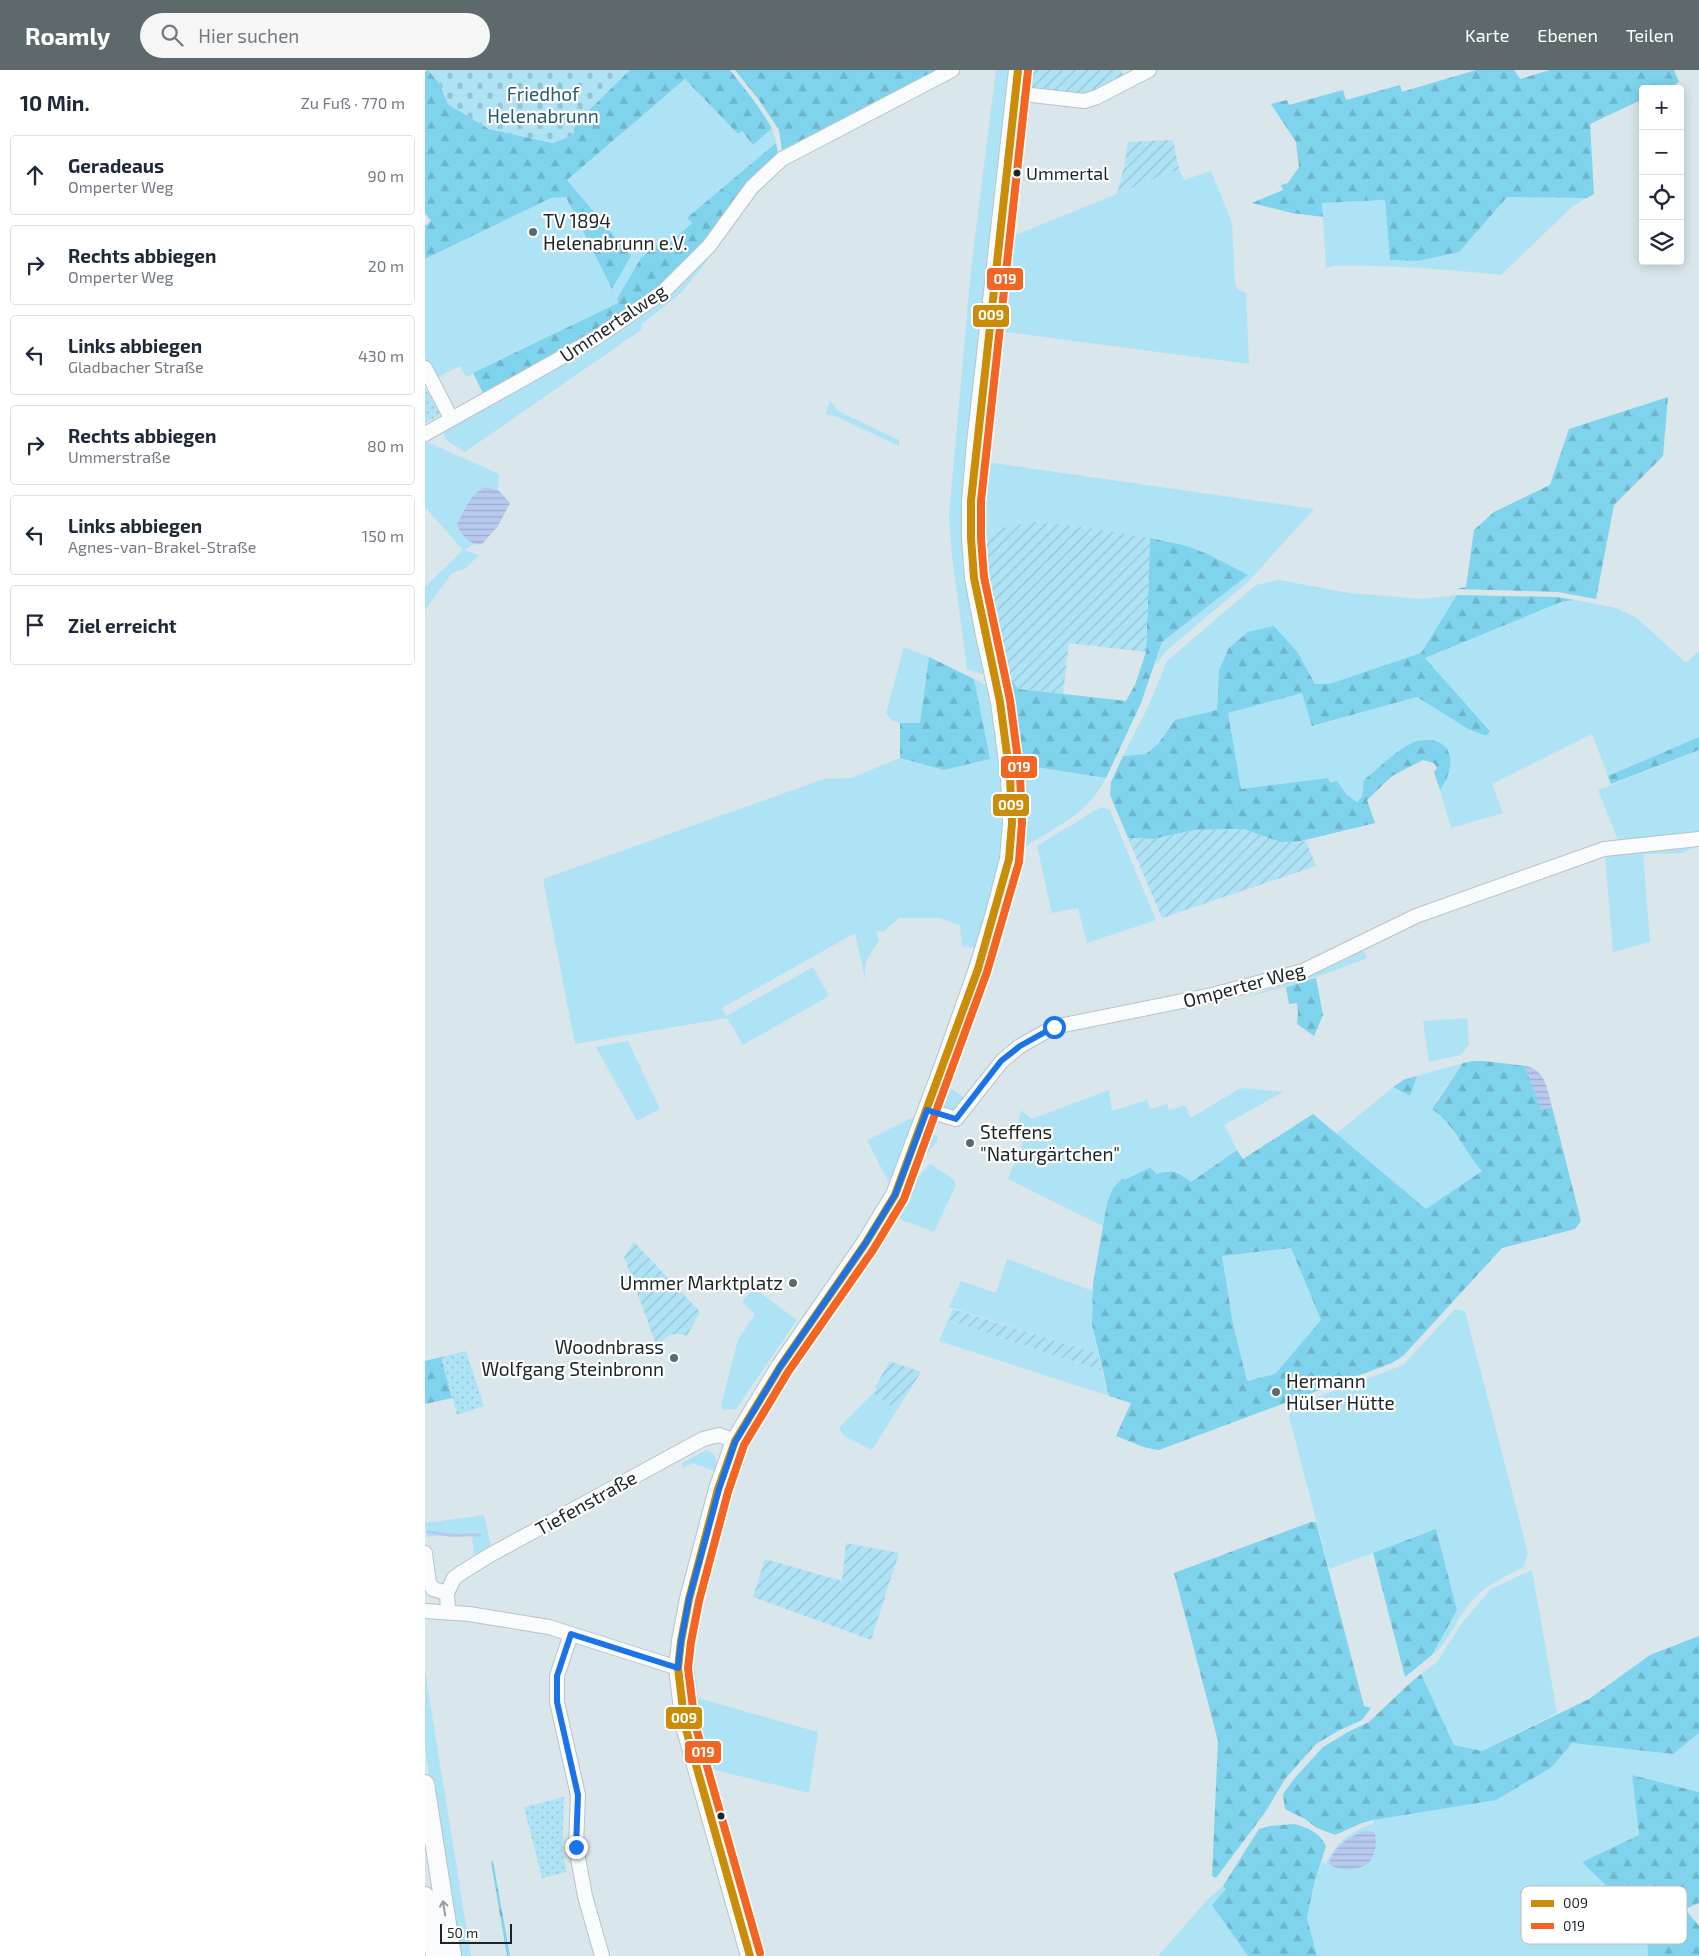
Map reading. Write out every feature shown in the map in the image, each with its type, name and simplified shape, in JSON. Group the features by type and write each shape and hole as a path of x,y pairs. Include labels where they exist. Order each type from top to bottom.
{"main road":[{"path":"750,1956 685,1726 678,1668 681,1641 689,1599 719,1489 735,1442 780,1367 865,1244 895,1195 978,969 1009,859 1012,823 1010,776 1000,702 974,578 971,501 1018,70"},
{"path":"425,1784 452,1956"},
{"path":"425,1896 435,1956"}],"street":[{"name":"Ummertalweg","path":"425,434 451,418 493,398 596,338 663,292 709,246 752,187 782,159 952,70"},
{"path":"1014,93 1084,100 1097,97 1149,70"},
{"path":"425,368 451,418"},
{"name":"Omperter Weg","path":"927,1110 956,1119 1001,1061 1020,1046 1054,1027 1212,995 1303,972 1416,916 1604,849 1699,839"},
{"name":"Tiefenstraße","path":"447,1593 454,1578 491,1555 703,1439 719,1435 735,1442"},
{"path":"425,1553 429,1583 433,1589 447,1593 448,1612"},
{"path":"425,1611 511,1620 549,1627 678,1668"},
{"path":"571,1634 557,1676 557,1702 578,1795 576,1847 585,1896 602,1956"}],"green space":[{"path":"428,70 439,83 448,104 489,129 553,143 573,135 575,124 629,70 730,70 772,128 753,145 742,131 738,134 685,79 567,180 631,256 612,289 566,197 551,198 425,259 425,226 431,221 425,213 425,72"},
{"name":"Friedhof Helenabrunn","path":"429,70 629,71 575,124 573,135 553,143 489,129 448,104 439,83"},
{"path":"735,70 936,70 782,150 779,130 759,100"},
{"path":"996,70 1010,70 969,464 987,668 982,674 967,669 952,556 949,515 971,270"},
{"path":"1030,70 1121,70 1125,78 1094,95 1028,91"},
{"path":"1476,70 1514,70 1520,79 1550,70 1674,70 1679,82 1673,85 1639,85 1639,101 1590,124 1594,194 1587,198 1507,197 1459,252 1418,261 1390,260 1385,200 1322,203 1323,217 1292,213 1252,203 1283,190 1281,185 1288,183 1299,167 1296,142 1271,104 1287,100 1289,105 1343,90 1346,100 1400,85 1402,92"},
{"name":"TV 1894 Helenabrunn e.V.","path":"685,79 738,134 741,131 753,145 772,128 776,143 688,218 692,223 666,245 662,240 618,303 466,377 460,366 436,378 425,359 425,259 551,197 566,197 611,288 631,256 566,180"},
{"path":"1028,101 1013,236 1179,169 1184,180 1211,171 1232,223 1235,283 1237,289 1246,293 1249,364 998,331 986,462 1314,509 1248,582 1167,650 1155,665 1162,642 1248,575 1210,555 1187,546 1076,526 1035,522 1009,526 984,534 983,538 977,523 995,323 999,321 1021,102"},
{"path":"1173,140 1179,169 1117,194 1128,142"},
{"path":"776,143 778,153 746,190 719,228 660,288 622,315 485,397 473,373 618,303 617,299 641,258 662,240 667,245 692,223 687,218"},
{"path":"1507,197 1587,198 1573,206 1501,275 1397,267 1334,266 1326,268 1322,203 1385,200 1390,260 1418,261 1459,252"},
{"path":"708,255 707,261 681,293 642,324 641,330 465,452 446,440 443,431"},
{"path":"425,388 441,414 425,423"},
{"path":"1668,397 1663,456 1614,505 1596,599 1558,592 1457,589 1466,587 1474,530 1494,512 1550,485 1569,429"},
{"path":"830,400 838,411 899,440 899,446 835,416 826,414"},
{"path":"425,441 499,474 498,490 485,487 460,532 474,544 464,550 479,555 466,568 452,573 425,610 425,587 463,550 425,507"},
{"path":"1035,522 1076,526 1150,538 1146,652 1069,643 1063,694 1018,689 1009,676 1005,675 985,583 982,548 984,534 1009,526"},
{"path":"1150,538 1187,546 1210,555 1248,575 1162,642 1141,703 1106,778 1036,767 1022,760 1005,675 1009,676 1019,689 1126,701 1135,685 1146,652"},
{"path":"977,543 982,543 983,571 1022,760 1036,767 1106,778 1099,790 1081,810 1024,847 1015,850"},
{"path":"1279,580 1349,593 1420,599 1457,595 1421,653 1329,684 1315,684 1298,653 1219,670 1217,710 1175,720 1158,744 1146,754 1123,756 1148,707 1167,661 1256,585"},
{"path":"1457,595 1557,597 1575,600 1561,602 1425,658 1490,731 1486,736 1468,729 1417,697 1312,726 1302,693 1228,713 1241,789 1328,778 1330,783 1337,781 1347,795 1357,802 1362,797 1364,780 1396,753 1410,744 1429,740 1445,746 1449,752 1450,767 1440,790 1434,772 1437,768 1434,763 1423,760 1392,776 1367,800 1375,823 1297,842 1280,842 1243,829 1195,830 1154,839 1128,838 1110,795 1111,782 1123,756 1146,754 1158,744 1175,720 1217,710 1219,670 1229,648 1248,632 1274,626 1298,653 1315,684 1329,684 1421,653"},
{"path":"1575,600 1616,608 1637,618 1686,663 1699,651 1699,737 1608,776 1592,734 1492,784 1503,813 1451,828 1440,790 1445,783 1446,746 1362,789 1362,797 1357,802 1347,795 1337,781 1330,783 1328,778 1241,789 1227,713 1302,692 1313,726 1417,697 1468,729 1486,736 1490,730 1425,658 1561,602"},
{"path":"904,647 929,657 920,723 900,723 891,720 886,713"},
{"path":"929,657 974,679 990,759 944,770 900,758 900,723 920,723"},
{"path":"974,679 992,688 998,713 1006,831 1001,869 968,985 963,983 974,948 962,946 960,925 939,918 899,918 883,932 876,931 879,941 867,960 865,970 866,983 855,933 722,1008 727,1018 575,1044 543,879 824,779 851,778 900,758 944,770 990,759"},
{"path":"1699,737 1699,750 1611,784 1608,776"},
{"path":"1699,750 1699,835 1619,843 1598,790"},
{"path":"1101,807 1110,810 1156,920 1087,943 1078,908 1052,913 1037,846"},
{"path":"1243,829 1280,842 1306,841 1316,866 1162,918 1128,838 1154,839 1195,830"},
{"path":"1666,847 1695,847 1682,853 1643,854 1650,942 1613,952 1605,855"},
{"path":"1016,864 984,992 949,1087 965,1098 955,1110 949,1110 944,1108 942,1097 978,990"},
{"path":"1363,950 1367,958 1351,965 1301,982 1234,1000 1300,979 1332,966"},
{"path":"813,967 829,996 743,1045 726,1016"},
{"path":"1316,978 1323,1015 1314,1036 1297,1024 1297,1003 1289,1004 1286,987"},
{"path":"1467,1018 1469,1044 1461,1055 1429,1062 1423,1021"},
{"path":"628,1041 660,1109 637,1121 596,1047"},
{"path":"1485,1061 1525,1066 1541,1109 1552,1107 1581,1221 1575,1229 1502,1248 1403,1356 1392,1363 1159,1450 1116,1436 1131,1403 1109,1396 1092,1325 1093,1284 1107,1203 1113,1188 1123,1178 1124,1180 1150,1168 1157,1174 1175,1172 1191,1182 1237,1150 1243,1159 1313,1114 1426,1209 1482,1171 1447,1122 1432,1109 1463,1063","holes":["1291,1248 1321,1320 1275,1374 1247,1381 1233,1324 1222,1256"]},
{"path":"1463,1063 1436,1101 1440,1114 1483,1171 1426,1209 1336,1134 1393,1087 1410,1096 1417,1076"},
{"path":"1417,1076 1410,1096 1393,1087 1405,1079"},
{"path":"1241,1088 1283,1092 1224,1125 1237,1150 1191,1182 1178,1172 1166,1171 1113,1188 1107,1203 1103,1226 1008,1179 1025,1138 1016,1133 1021,1110 1032,1119 1109,1090 1112,1111 1147,1100 1150,1109 1167,1104 1169,1110 1186,1105 1190,1118"},
{"path":"915,1116 893,1175 888,1181 867,1140"},
{"path":"929,1134 937,1136 937,1141 919,1164 913,1183 930,1164 953,1179 956,1185 934,1232 892,1216 926,1137"},
{"path":"634,1242 700,1312 687,1336 676,1334 667,1336 664,1339 660,1355 624,1257"},
{"path":"1291,1248 1321,1320 1275,1374 1247,1381 1233,1324 1222,1256"},
{"path":"1007,1259 1093,1291 1092,1325 1098,1354 949,1307 961,1281 996,1293"},
{"path":"754,1288 797,1320 736,1409 723,1410 721,1405 738,1340 755,1314 742,1302"},
{"path":"953,1309 1098,1354 1102,1371 948,1320"},
{"path":"1455,1309 1465,1311 1528,1553 1524,1567 1497,1581 1475,1597 1445,1641 1432,1655 1457,1610 1436,1530 1329,1569 1289,1416 1294,1406 1403,1365"},
{"path":"948,1320 1102,1371 1109,1396 939,1341"},
{"path":"466,1351 484,1406 457,1415 441,1357"},
{"path":"441,1357 452,1398 425,1404 425,1361"},
{"path":"890,1361 921,1372 897,1410 873,1393 877,1389 875,1387"},
{"path":"873,1393 897,1410 872,1450 844,1436 839,1428"},
{"path":"706,1450 716,1458 714,1471 693,1463 683,1468 682,1463"},
{"path":"484,1515 491,1546 474,1555 472,1536 449,1535 427,1537 425,1523"},
{"path":"1311,1522 1316,1522 1364,1706 1371,1708 1362,1720 1316,1744 1285,1779 1266,1811 1216,1878 1212,1876 1218,1741 1174,1573"},
{"path":"1436,1529 1457,1610 1432,1655 1405,1677 1373,1553"},
{"path":"846,1543 899,1553 871,1640 753,1597 765,1559 842,1581"},
{"path":"1532,1570 1557,1713 1482,1751 1454,1745 1421,1674 1437,1662 1461,1624 1491,1589"},
{"path":"694,1633 693,1653 698,1698 818,1732 809,1793 707,1768 695,1718 690,1684 691,1650"},
{"path":"1699,1636 1699,1733 1673,1754 1572,1743 1552,1767 1496,1800 1373,1820 1335,1835 1317,1828 1305,1819 1285,1809 1283,1794 1323,1747 1369,1722 1421,1674 1454,1745 1482,1751 1589,1699 1650,1655"},
{"path":"425,1672 471,1956 458,1956 425,1749"},
{"path":"1699,1733 1699,1792 1632,1775 1639,1835 1582,1862 1606,1886 1521,1886 1521,1944 1647,1944 1648,1956 1317,1956 1307,1919 1314,1884 1322,1862 1326,1864 1334,1849 1345,1838 1373,1824 1373,1820 1409,1813 1552,1767 1572,1743 1673,1754"},
{"path":"1632,1775 1699,1792 1699,1903 1687,1908 1687,1886 1606,1886 1582,1862 1639,1835"},
{"path":"564,1797 562,1850 567,1872 542,1878 524,1807"},
{"path":"1294,1824 1313,1831 1326,1846 1314,1884 1307,1918 1317,1956 1248,1956 1212,1905 1226,1889 1223,1886 1259,1829"},
{"path":"493,1861 510,1956 507,1956 491,1862"},
{"path":"1223,1886 1226,1889 1212,1905 1248,1956 1158,1956 1208,1899"},
{"path":"1687,1911 1699,1926 1699,1956 1648,1956 1647,1944 1687,1944"}],"shaded area":[{"path":"485,487 498,490 510,503 498,526 482,544 474,544 467,539 457,525 472,498"},
{"path":"1525,1066 1537,1071 1545,1081 1552,1107 1541,1110"},
{"path":"1365,1831 1374,1832 1376,1839 1374,1853 1368,1863 1354,1869 1337,1868 1329,1864 1338,1847 1353,1836"}],"waterway":[{"path":"428,1532 446,1535 480,1535"}],"transit line":[{"name":"009","path":"750,1956 685,1726 678,1668 681,1641 689,1599 718,1489 735,1441 780,1367 865,1244 895,1195 978,969 1009,859 1012,823 1010,776 1000,702 974,578 971,501 1018,70"},
{"name":"019","path":"760,1953 695,1724 688,1668 691,1642 699,1601 728,1492 744,1445 788,1372 873,1250 904,1199 987,972 1019,862 1022,823 1020,775 1010,700 984,577 981,501 1028,71"}],"place":[{"name":"Ummertal","path":"1017,173"},
{"name":"TV 1894 Helenabrunn e.V.","path":"533,232"},
{"name":"Steffens \"Naturgärtchen\"","path":"970,1143"},
{"name":"Ummer Marktplatz","path":"793,1283"},
{"name":"Woodnbrass Wolfgang Steinbronn","path":"674,1358"},
{"name":"Hermann Hülser Hütte","path":"1276,1392"}],"route":[{"path":"576,1847 578,1795 571,1757 557,1702 557,1676 571,1634 678,1668 689,1599 719,1489 735,1442 780,1367 879,1223 895,1195 927,1110 956,1119 1001,1061 1020,1046 1054,1027"}]}
